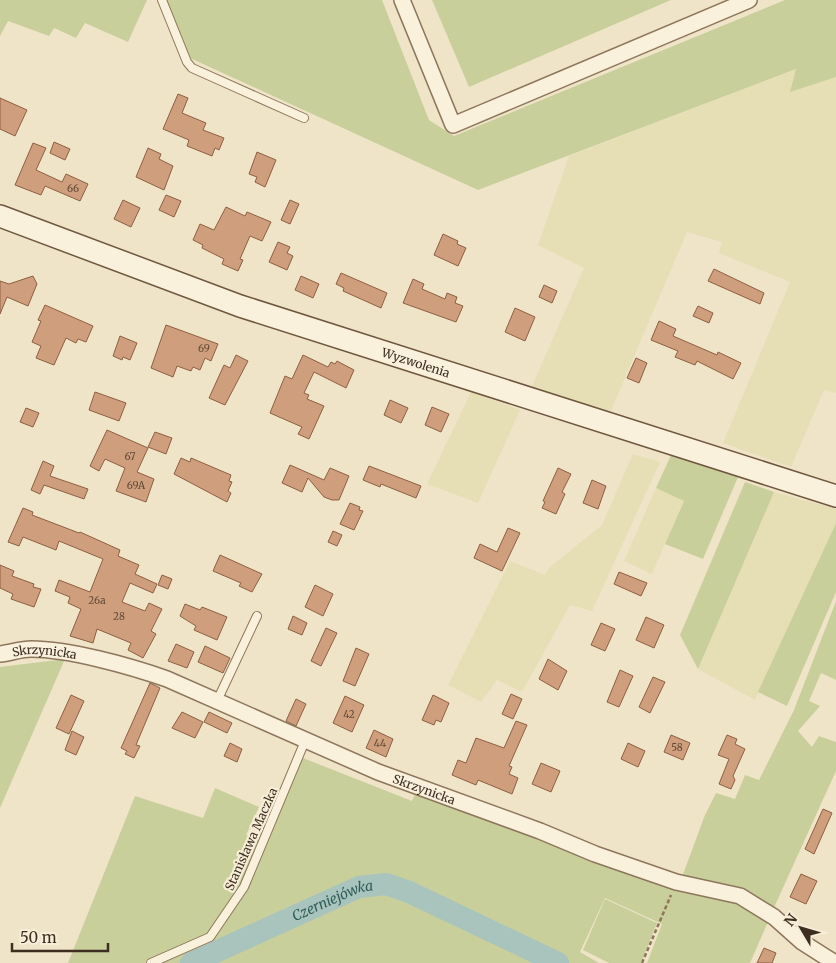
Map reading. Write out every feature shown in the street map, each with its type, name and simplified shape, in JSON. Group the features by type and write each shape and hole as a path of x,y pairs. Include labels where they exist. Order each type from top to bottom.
{"street":[{"path":"402,0 453,125 749,0"},
{"name":"Wyzwolenia","path":"0,216 68,244 240,306 836,496"},
{"name":"Skrzynicka","path":"0,654 29,649 53,651 140,669 378,772 540,831 595,854 676,882 740,896 774,917 802,942 835,963"}],"lane":[{"path":"162,0 187,62 192,68 304,118"},
{"path":"217,701 257,616"},
{"name":"Stanisława Maczka","path":"151,963 210,937 244,887 305,741"}],"path":[{"path":"642,963 676,882"}],"shaded area":[{"path":"797,69 791,91 836,77 836,393 824,390 791,467 723,443 790,282 719,253 722,242 687,232 610,413 532,386 584,268 538,245 569,156"},
{"path":"471,392 520,410 478,503 427,484"},
{"path":"633,454 660,462 592,611 570,605 522,692 497,680 481,702 448,685 510,561 545,575 550,567 602,525"},
{"path":"656,488 684,500 652,574 624,561"},
{"path":"774,492 836,509 836,523 755,700 698,669"}],"green space":[{"path":"0,0 147,0 128,42 85,23 76,38 54,28 49,36 8,21 0,36"},
{"path":"167,0 382,0 429,120 454,136 785,0 836,0 836,77 790,92 796,69 478,190 190,58"},
{"path":"432,0 671,0 469,87"},
{"path":"671,455 738,477 703,559 665,544 684,501 656,488"},
{"path":"745,482 774,492 698,669 680,635"},
{"path":"836,523 836,592 787,706 758,692"},
{"path":"836,601 836,680 821,673 809,701 820,706 798,731 812,747 819,736 836,742 836,771 772,912 682,877 705,815 716,793 735,799 745,775 759,780 794,710"},
{"path":"65,659 0,808 0,667"},
{"path":"303,758 412,801 416,792 725,897 768,922 750,963 647,963 662,924 605,898 580,952 599,963 68,963 135,796 203,818 215,788 259,807 246,835 266,841"},
{"path":"605,899 657,923 641,963 609,963 583,950"}],"building":[{"path":"178,94 188,98 182,113 206,123 203,130 224,138 219,150 215,148 212,156 187,146 189,140 163,129"},
{"path":"0,98 27,110 15,136 0,129"},
{"path":"54,142 70,149 65,160 50,153"},
{"path":"33,143 46,148 36,170 62,182 66,174 88,184 80,201 45,186 41,195 15,185"},
{"path":"148,148 161,154 159,159 173,166 164,190 136,177"},
{"path":"257,152 276,160 265,187 255,182 257,177 249,174"},
{"path":"166,195 181,201 174,217 159,210"},
{"path":"123,200 140,208 131,227 114,219"},
{"path":"290,200 299,204 290,224 281,220"},
{"path":"226,207 245,216 247,212 271,222 262,241 250,236 240,259 243,260 238,271 222,264 224,259 202,248 203,245 193,240 200,224 214,230"},
{"path":"443,234 458,241 457,244 466,248 458,266 434,255"},
{"path":"278,242 290,247 287,253 293,256 287,270 269,262"},
{"path":"714,269 764,293 760,304 708,281"},
{"path":"341,273 387,293 381,308 343,291 344,288 336,284"},
{"path":"33,276 37,284 28,306 7,297 0,314 0,281 9,284"},
{"path":"301,276 319,284 313,298 295,290"},
{"path":"413,279 424,284 422,289 445,299 447,293 457,297 455,303 463,306 456,322 403,303"},
{"path":"544,285 557,291 552,303 539,297"},
{"path":"45,305 93,326 86,342 78,339 76,343 66,338 54,365 36,358 41,346 32,342 41,321 38,320"},
{"path":"698,306 713,313 709,323 693,316"},
{"path":"515,308 535,317 525,341 505,332"},
{"path":"659,321 676,329 673,336 717,355 718,352 741,363 733,379 697,361 695,365 675,357 678,351 651,340"},
{"path":"166,325 218,344 211,361 205,358 200,370 193,367 191,371 177,366 173,377 151,368"},
{"path":"120,336 137,343 130,360 123,357 122,360 113,356"},
{"path":"236,355 248,361 225,405 209,398 224,365 230,368"},
{"path":"303,355 328,367 331,362 335,364 337,361 354,370 346,388 314,372 304,393 309,395 307,399 324,406 309,439 298,434 302,427 270,413 285,376 292,379"},
{"path":"636,358 647,363 639,383 627,378"},
{"path":"95,392 126,403 119,421 89,410"},
{"path":"390,400 408,408 401,423 384,415"},
{"path":"432,407 449,414 441,432 425,425"},
{"path":"26,408 39,413 33,427 20,422"},
{"path":"107,430 148,448 137,472 154,479 146,502 116,491 125,468 105,459 99,471 90,466"},
{"path":"155,432 172,438 166,454 148,447"},
{"path":"181,458 190,462 191,458 231,475 229,481 232,482 228,491 231,493 227,502 174,474"},
{"path":"43,461 54,466 50,476 88,489 84,499 44,485 40,494 31,490"},
{"path":"290,465 324,480 330,468 349,476 339,500 324,497 308,478 302,492 282,483"},
{"path":"369,466 421,486 416,498 381,484 380,487 363,480"},
{"path":"558,468 571,474 562,492 565,494 556,514 542,508 545,502 543,501"},
{"path":"592,480 606,486 598,509 583,503"},
{"path":"350,503 360,507 359,510 363,511 354,530 340,524"},
{"path":"23,508 33,512 32,515 80,532 120,550 118,556 139,565 135,574 157,584 153,593 130,583 122,602 145,611 149,603 162,609 151,631 156,634 143,658 128,650 131,643 97,629 93,643 70,636 81,609 68,603 70,597 55,591 59,580 90,592 103,559 59,541 56,550 23,537 19,546 8,542"},
{"path":"508,528 520,533 502,571 474,558 480,544 497,552"},
{"path":"333,531 342,535 337,546 328,542"},
{"path":"220,555 262,574 252,592 239,586 241,583 213,571"},
{"path":"0,565 14,571 12,576 34,584 33,587 41,589 34,607 11,599 13,594 0,588"},
{"path":"619,572 647,583 641,596 614,584"},
{"path":"162,575 172,579 168,589 158,585"},
{"path":"315,585 333,594 323,616 305,607"},
{"path":"185,604 200,610 202,607 227,617 217,640 194,630 196,626 180,616"},
{"path":"293,616 307,623 302,635 288,629"},
{"path":"646,617 664,625 654,648 636,640"},
{"path":"601,623 615,629 605,651 591,645"},
{"path":"326,628 337,633 321,666 311,661"},
{"path":"176,644 194,652 187,668 168,661"},
{"path":"205,646 230,658 223,673 198,662"},
{"path":"356,648 369,654 355,686 343,681"},
{"path":"548,659 567,671 558,690 539,679"},
{"path":"620,670 633,676 619,707 607,702"},
{"path":"653,677 665,682 650,713 639,707"},
{"path":"150,683 160,688 136,745 140,746 134,758 125,754 127,751 121,748"},
{"path":"511,694 522,699 513,719 502,714"},
{"path":"71,695 84,701 69,734 56,728"},
{"path":"433,695 449,703 441,722 436,720 434,725 422,720"},
{"path":"345,696 364,705 352,732 333,723"},
{"path":"296,699 306,704 296,726 286,721"},
{"path":"182,712 203,722 195,738 172,728"},
{"path":"209,712 232,723 227,733 204,722"},
{"path":"516,721 527,725 509,766 512,767 509,774 518,778 512,794 478,780 476,785 452,775 458,760 466,763 476,738 504,748"},
{"path":"374,730 393,739 386,757 366,748"},
{"path":"72,731 84,737 76,755 65,750"},
{"path":"671,735 690,743 683,760 664,752"},
{"path":"727,735 737,739 735,744 745,749 733,776 735,780 731,789 719,784 729,759 718,755"},
{"path":"230,743 242,749 237,762 224,756"},
{"path":"628,743 645,751 638,767 621,759"},
{"path":"541,763 560,771 551,792 532,784"},
{"path":"823,809 832,813 814,854 805,849"},
{"path":"801,874 817,881 806,904 790,897"},
{"path":"764,948 776,953 772,963 757,963"}],"waterway":[{"name":"Czerniejówka","path":"191,963 359,887 386,884 409,892 558,963"}]}
